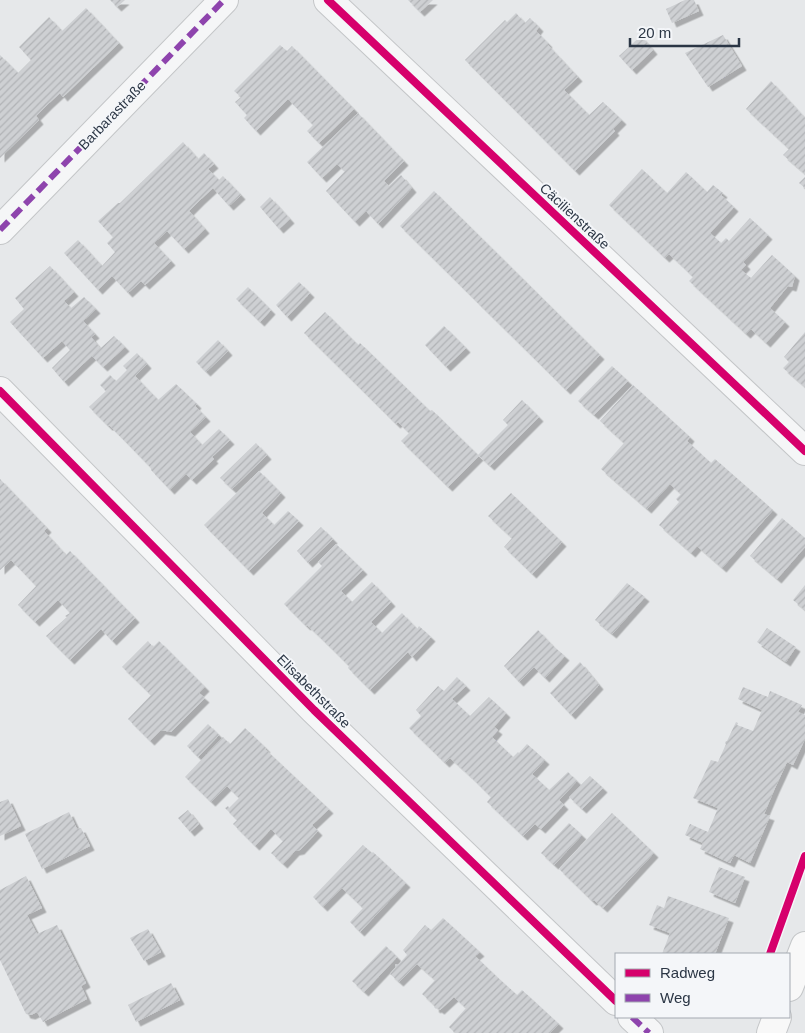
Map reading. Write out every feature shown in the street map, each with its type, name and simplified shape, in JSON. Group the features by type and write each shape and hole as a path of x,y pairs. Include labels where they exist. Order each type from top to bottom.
{"street":[{"name":"Barbarastraße","path":"0,230 224,0"},
{"name":"Cäcilienstraße","path":"328,0 805,451"},
{"name":"Elisabethstraße","path":"0,391 314,710 615,1000"},
{"path":"790,984 805,946"},
{"path":"633,1018 649,1033"},
{"path":"771,1033 777,1018"}],"building":[{"path":"110,0 125,0 117,7"},
{"path":"408,0 433,0 420,12"},
{"path":"685,0 694,0 699,11 672,23 666,9"},
{"path":"86,8 119,43 63,97 60,93 48,104 36,116 39,120 0,158 0,55 18,73 31,60 19,47 49,17 62,31"},
{"path":"516,13 525,23 530,18 539,27 536,31 578,77 564,90 589,115 603,102 622,120 613,129 615,131 575,171 465,60 505,20 507,22"},
{"path":"723,35 742,66 708,87 685,53"},
{"path":"641,36 653,50 632,70 619,56"},
{"path":"280,45 287,51 292,46 354,109 319,143 307,131 313,125 288,99 256,131 244,118 247,115 235,102 241,97 234,91"},
{"path":"771,81 805,118 805,174 783,155 789,149 746,109"},
{"path":"358,113 404,161 384,181 389,186 401,175 412,188 378,224 366,211 355,222 326,191 345,171 337,164 322,178 307,162"},
{"path":"183,142 198,159 204,153 214,164 208,169 219,180 223,176 241,195 229,206 213,188 200,200 189,211 205,229 184,249 167,231 155,242 171,261 145,285 141,281 128,293 112,276 98,290 64,253 78,240 102,266 115,252 107,243 113,237 98,221 120,203"},
{"path":"642,169 667,193 686,172 707,192 713,185 723,193 721,195 734,207 710,233 721,243 726,238 729,241 750,218 768,235 743,262 746,265 741,270 751,278 772,255 795,276 792,287 788,286 770,308 785,322 766,343 751,329 746,334 689,281 693,277 681,265 669,254 665,258 609,205"},
{"path":"805,177 805,188 799,183"},
{"path":"434,191 600,355 566,390 400,226"},
{"path":"270,197 290,219 279,229 260,207"},
{"path":"50,266 74,292 64,301 71,308 84,297 96,309 83,321 95,334 91,337 100,348 64,382 52,368 70,350 62,341 43,358 10,322 24,309 15,298"},
{"path":"299,282 310,293 287,317 276,305"},
{"path":"248,287 271,310 260,322 236,299"},
{"path":"325,312 358,345 360,343 479,456 448,487 401,441 409,433 398,422 396,424 304,333"},
{"path":"444,326 466,348 446,367 425,345"},
{"path":"805,332 805,387 783,368 789,362 784,357"},
{"path":"114,336 125,347 103,367 92,356"},
{"path":"218,340 228,351 206,372 196,362"},
{"path":"137,353 147,364 135,376 158,400 176,384 197,404 195,406 206,417 190,432 202,445 219,429 230,440 192,480 186,474 170,490 151,468 89,407 106,391 100,385 110,375 116,381 127,370 123,366"},
{"path":"612,366 628,381 594,415 578,401"},
{"path":"633,385 690,437 687,441 711,463 715,459 773,510 722,568 697,546 691,553 659,525 679,502 676,499 681,494 670,484 647,509 601,469 624,443 600,421"},
{"path":"522,400 539,417 490,466 478,455 508,425 503,420"},
{"path":"256,443 267,455 232,489 220,478"},
{"path":"259,471 281,493 262,513 274,525 288,511 299,521 249,571 204,525"},
{"path":"0,479 47,528 44,531 66,555 70,551 135,618 112,641 101,629 70,660 46,636 70,613 58,600 35,622 18,605 36,586 11,560 0,570"},
{"path":"511,493 562,542 532,574 504,547 512,538 488,516"},
{"path":"782,518 805,538 805,547 777,579 750,556"},
{"path":"321,527 333,539 308,563 297,551"},
{"path":"336,544 363,570 341,591 352,602 372,582 391,602 371,622 382,633 402,613 417,629 419,626 431,637 412,657 408,652 370,690 348,668 349,666 284,604 322,566 318,562"},
{"path":"627,583 645,597 612,634 595,620"},
{"path":"805,585 805,610 793,600"},
{"path":"767,628 796,647 786,662 757,642"},
{"path":"538,630 565,656 545,678 534,667 519,682 504,666"},
{"path":"148,641 153,647 159,641 205,687 199,693 205,698 171,732 161,730 150,741 128,719 151,695 122,667"},
{"path":"580,662 599,685 571,715 550,693"},
{"path":"457,677 466,686 452,699 470,716 489,697 506,713 494,727 498,730 492,737 513,757 527,744 545,760 532,774 549,790 568,772 577,781 559,800 564,805 541,829 535,824 523,836 487,802 491,797 471,777 450,758 445,763 409,728 421,716 416,710 438,686 444,691"},
{"path":"743,687 768,697 770,691 802,705 798,712 805,715 805,739 793,765 787,762 775,788 764,814 770,816 750,863 734,855 730,863 700,849 703,843 685,835 690,824 708,832 718,808 693,798 711,760 718,762 736,722 738,723 737,725 753,731 762,710 738,699"},
{"path":"208,724 219,735 198,757 187,746"},
{"path":"245,728 329,809 312,825 318,831 283,864 271,853 283,841 271,829 255,846 233,824 237,820 225,808 228,806 229,808 239,798 227,786 211,802 185,777 223,737 230,744"},
{"path":"590,776 603,788 582,809 569,797"},
{"path":"8,799 21,826 0,836 0,802"},
{"path":"188,810 199,824 190,832 178,818"},
{"path":"69,812 77,829 81,828 90,846 42,869 25,834"},
{"path":"612,813 654,853 603,908 594,900 592,901 559,869"},
{"path":"569,823 582,835 554,865 541,853"},
{"path":"363,845 406,883 360,932 350,922 363,908 342,888 323,907 313,897"},
{"path":"719,867 745,877 735,903 709,892"},
{"path":"26,876 42,908 27,915 37,934 57,925 86,983 81,986 87,999 43,1022 37,1012 31,1015 26,1014 0,960 0,890"},
{"path":"668,896 729,918 715,953 662,953 670,933 649,925 657,905 664,908"},
{"path":"443,918 480,952 475,956 496,976 517,995 522,990 559,1024 550,1033 455,1033 449,1027 466,1008 454,997 440,1010 436,1009 422,994 435,980 417,964 399,982 390,974 396,967 395,965 398,965 407,955 403,950 425,925 431,930"},
{"path":"148,929 161,952 144,961 130,938"},
{"path":"386,946 397,957 364,992 352,981"},
{"path":"171,983 180,1000 136,1022 128,1005"}],"marked path":[{"path":"0,230 224,0"},
{"path":"633,1018 649,1033"}],"cycle path":[{"path":"328,0 805,451"},
{"path":"0,391 314,710 615,1000"},
{"path":"770,953 805,856"}]}
